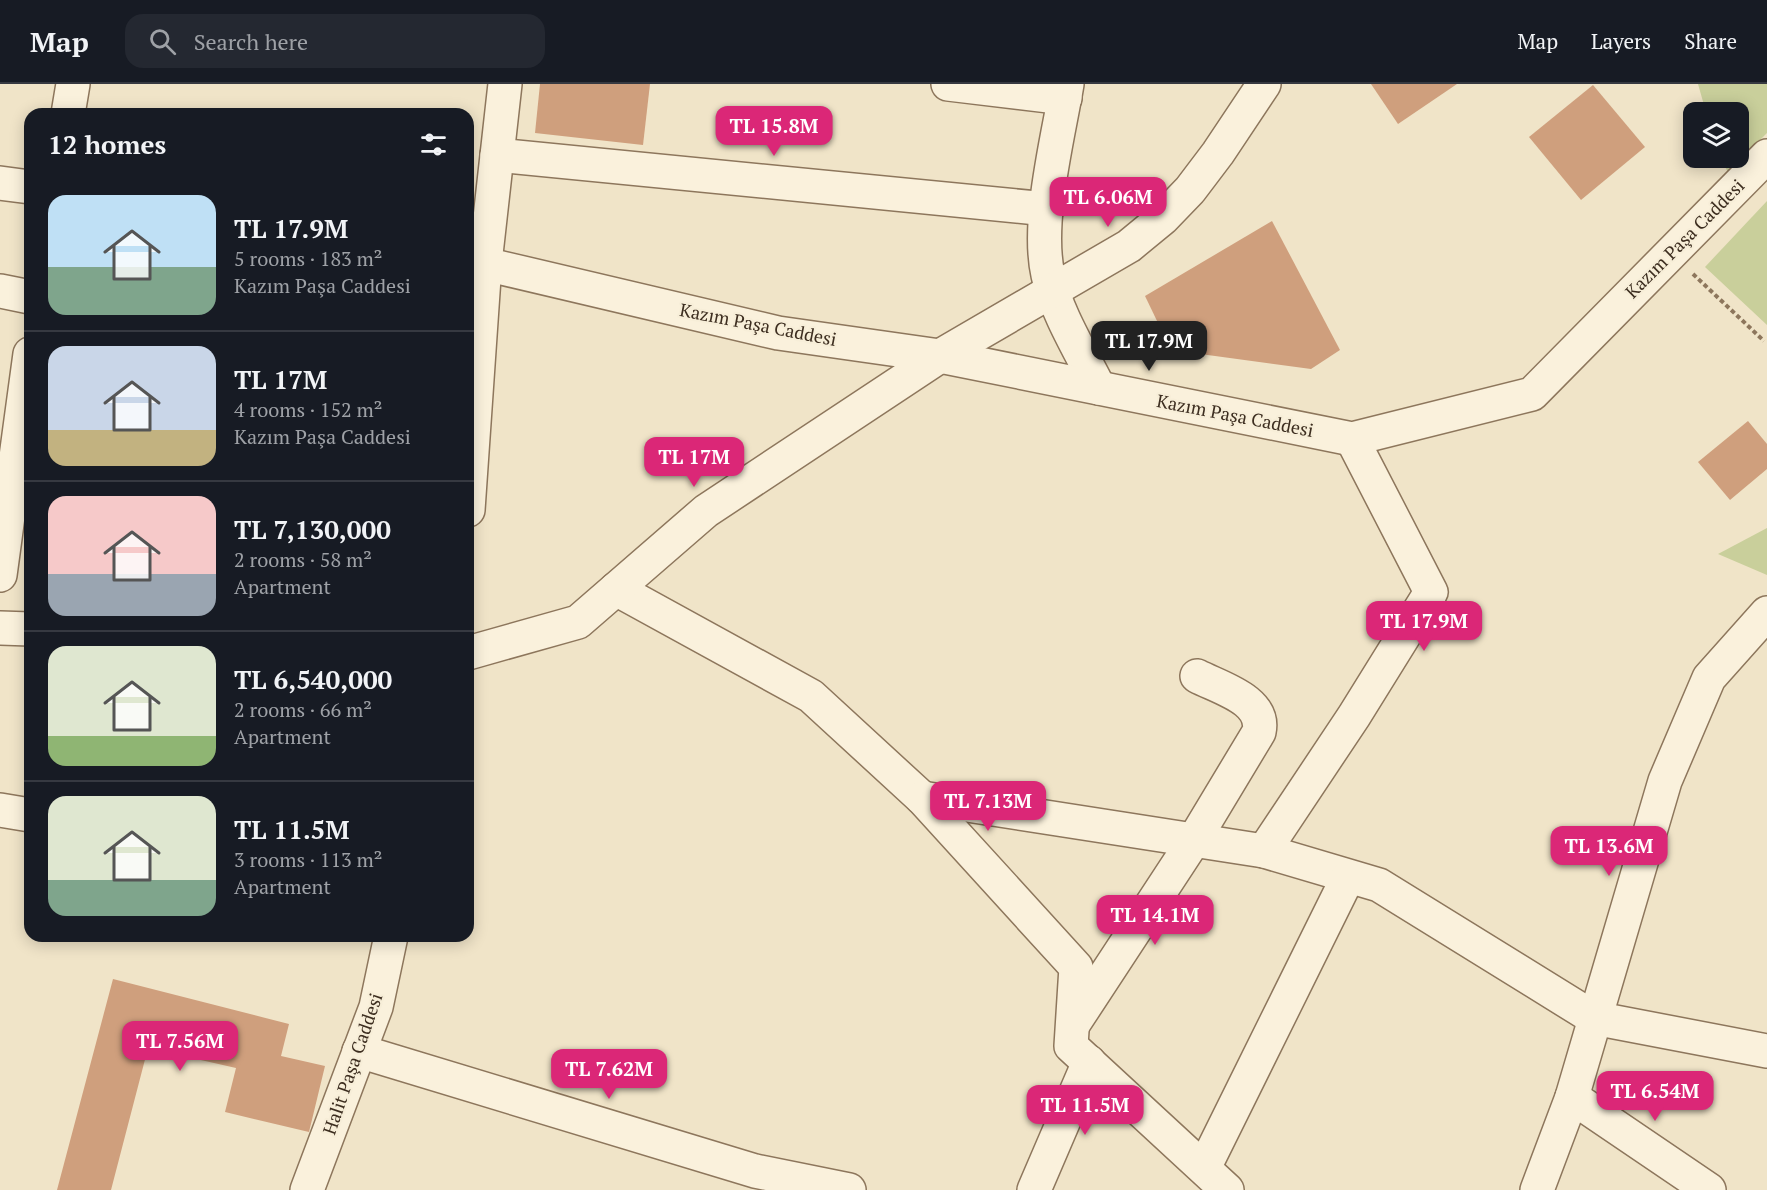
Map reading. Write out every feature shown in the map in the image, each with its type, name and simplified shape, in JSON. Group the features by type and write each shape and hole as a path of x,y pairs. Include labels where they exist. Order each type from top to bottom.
{"street":[{"path":"69,108 73,84"},
{"path":"474,328 477,261 497,155 505,84"},
{"path":"948,84 1066,91 1047,210 1045,259 1052,290 1099,388"},
{"path":"474,650 578,622 706,511 940,356 1129,246 1163,218 1190,190 1264,84"},
{"path":"497,155 1047,210"},
{"name":"Kazım Paşa Caddesi","path":"477,261 778,333 940,356 1352,439 1532,394 1767,156"},
{"path":"0,183 24,186"},
{"path":"0,291 24,296"},
{"path":"0,575 24,397"},
{"path":"1264,851 1354,716 1431,592 1352,439"},
{"path":"616,589 810,696 922,798 1077,967 1071,1046 1215,1179 1348,877"},
{"path":"1538,1190 1572,1097 1665,781 1709,678 1767,613"},
{"path":"0,628 24,629"},
{"path":"1073,1024 1194,840 1259,732 1261,724 1255,709 1249,703 1197,676"},
{"path":"922,798 1264,851 1379,885 1594,1018 1767,1051"},
{"path":"0,810 24,814"},
{"name":"Halit Paşa Caddesi","path":"307,1190 376,1007 390,942"},
{"path":"359,1051 755,1171 849,1190"},
{"path":"1034,1190 1089,1062"},
{"path":"1572,1097 1709,1190"}],"path":[{"path":"1671,253 1764,341"}],"green space":[{"path":"1698,84 1767,84 1767,133 1749,151 1749,102 1703,102"},
{"path":"1767,201 1767,325 1705,267"},
{"path":"1767,528 1767,575 1718,554"}],"building":[{"path":"540,84 650,84 643,145 535,133"},
{"path":"1371,84 1457,84 1398,124"},
{"path":"1593,85 1645,147 1581,200 1529,137"},
{"path":"1272,221 1340,350 1311,369 1171,350 1145,296"},
{"path":"1748,421 1767,444 1767,469 1730,500 1698,462"},
{"path":"113,979 289,1024 281,1056 325,1066 309,1132 225,1112 236,1068 148,1048 111,1190 57,1190"}]}
